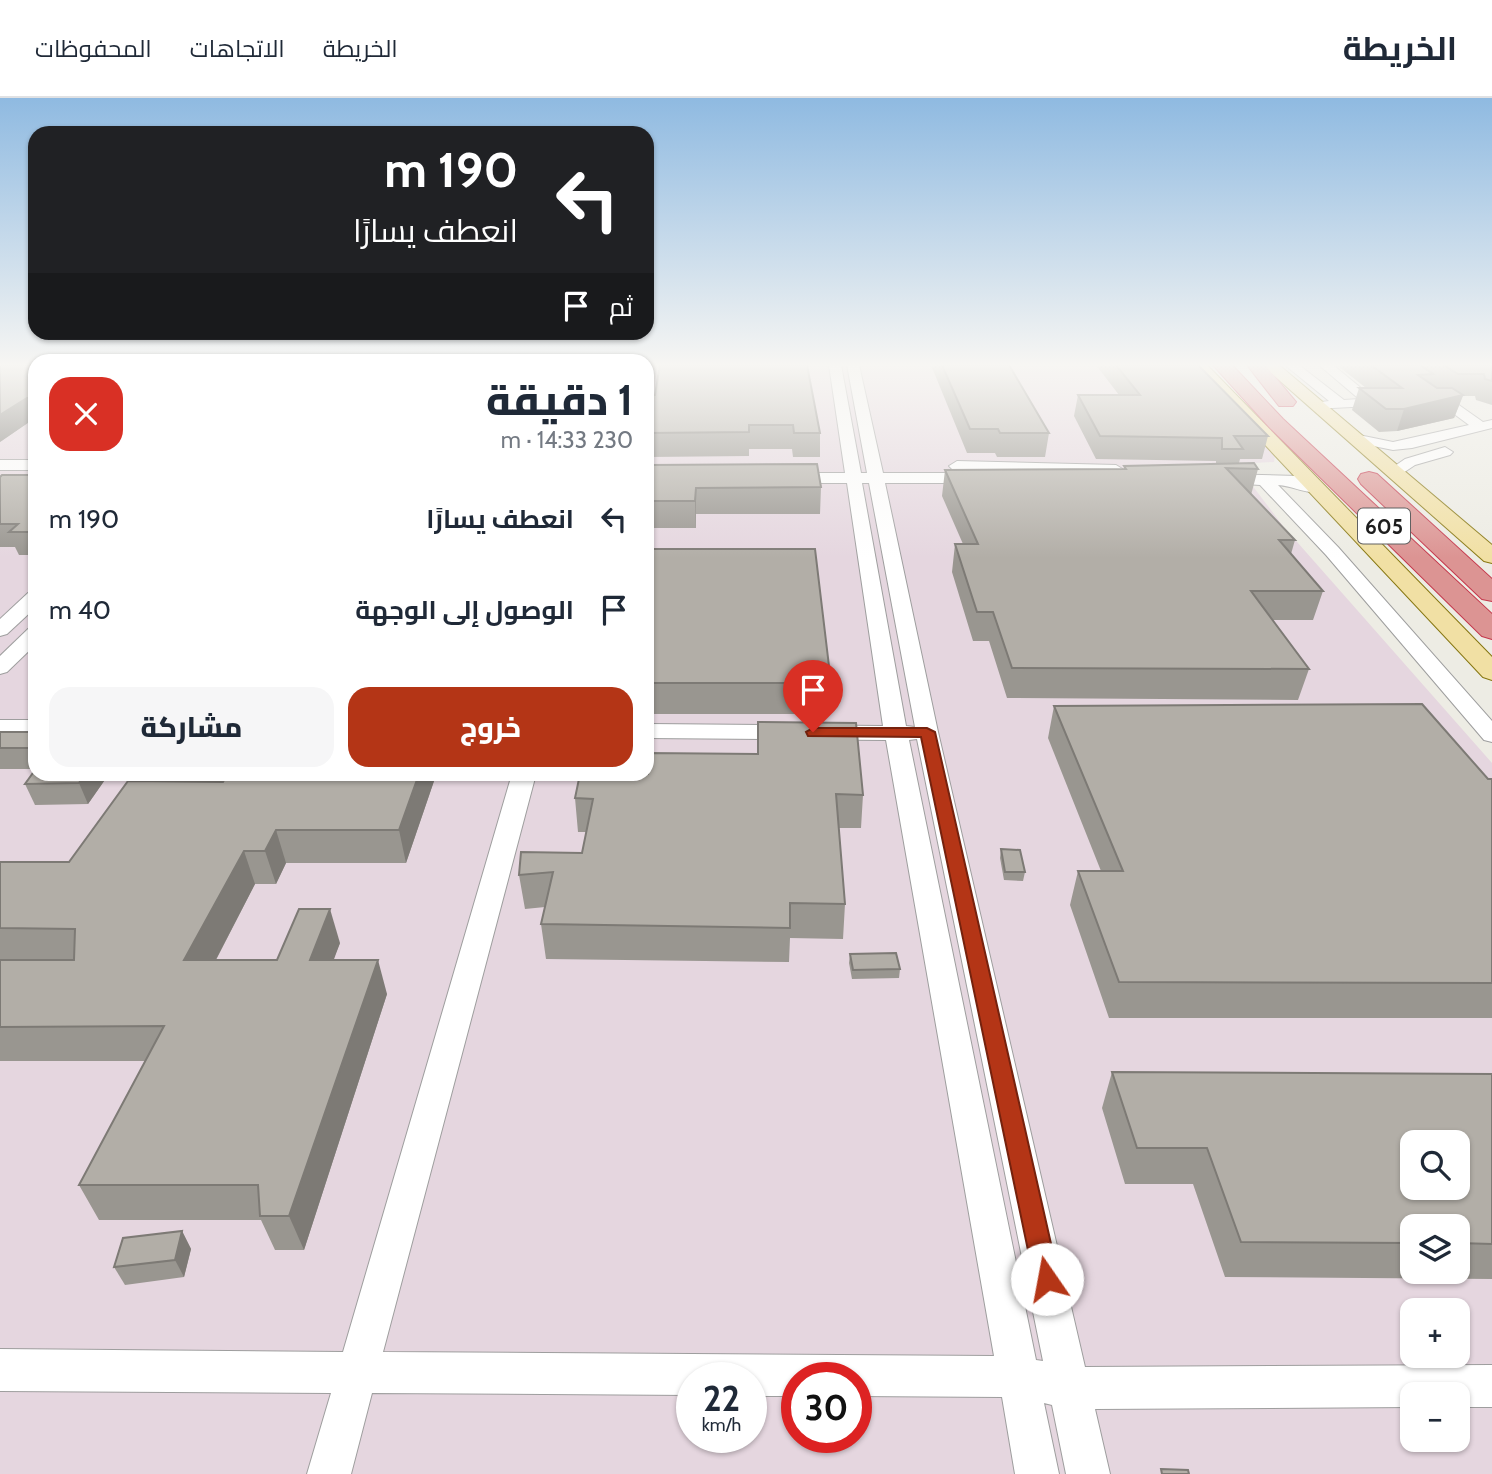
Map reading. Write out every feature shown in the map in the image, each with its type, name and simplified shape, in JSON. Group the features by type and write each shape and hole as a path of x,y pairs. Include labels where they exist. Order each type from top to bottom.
{"highway":[{"name":"605","path":"1297,429 1492,630"},
{"name":"605","path":"1300,429 1492,593"}],"main road":[{"path":"1258,429 1492,673"},
{"path":"1344,429 1492,556"}],"street":[{"path":"853,429 927,732 1088,1474"},
{"path":"860,429 896,733 1037,1474"},
{"path":"1354,438 1393,446 1470,429"},
{"path":"1394,472 1410,462 1492,439"},
{"path":"1286,459 1280,470 1210,475 1297,481 1316,489"},
{"path":"0,465 28,465"},
{"path":"783,465 864,471 1128,474"},
{"path":"771,478 864,471"},
{"path":"0,475 28,476"},
{"path":"1264,480 1332,551 1492,735"},
{"path":"0,630 28,604"},
{"path":"0,667 28,640"},
{"path":"0,727 28,727"},
{"path":"654,731 927,732"},
{"path":"329,1474 522,781"},
{"path":"0,1370 357,1370 1020,1377 1071,1388 1492,1386"}],"shaded area":[{"path":"0,429 28,429 28,781 654,781 654,429 1250,429 1275,455 1274,462 1236,464 1283,526 1492,763 1492,1474 0,1474"}],"building":[{"path":"654,429 749,429 749,432 654,433"},
{"path":"794,429 819,429 820,433 794,433"},
{"path":"998,429 1047,429 1049,433 1000,433"},
{"path":"1096,429 1261,429 1268,436 1234,436 1243,449 1222,449 1222,438 1100,436"},
{"path":"1254,463 1258,469 1226,468 1295,540 1279,540 1323,591 1251,591 1309,669 1012,668 993,612 977,612 955,544 978,544 945,470 1126,469 1124,466"},
{"path":"817,464 821,487 696,488 695,501 654,501 654,465"},
{"path":"28,475 28,532 9,532 18,524 0,524 0,477"},
{"path":"654,549 815,549 831,683 654,683"},
{"path":"1422,704 1488,779 1492,779 1492,983 1119,982 1078,871 1123,871 1054,706"},
{"path":"758,722 856,723 863,795 836,794 845,904 790,903 790,928 541,924 553,872 519,875 521,852 582,853 593,799 575,798 579,781 654,781 654,753 758,754"},
{"path":"0,732 28,732 28,748 0,748"},
{"path":"28,780 80,781 79,783 25,784"},
{"path":"128,781 416,781 399,830 276,830 265,851 244,851 184,960 277,960 299,909 330,909 310,960 378,960 289,1216 260,1216 258,1185 79,1185 164,1026 0,1027 0,960 74,960 75,929 0,928 0,862 69,862"},
{"path":"1001,849 1020,850 1025,872 1005,872"},
{"path":"896,953 900,969 853,970 850,954"},
{"path":"1112,1072 1492,1074 1492,1244 1470,1243 1470,1214 1400,1214 1400,1243 1241,1242 1207,1148 1137,1148"},
{"path":"182,1231 175,1260 114,1267 123,1238"},
{"path":"1161,1469 1188,1470 1189,1474 1162,1474"}],"route":[{"path":"813,732 927,732 1047,1279"}]}
